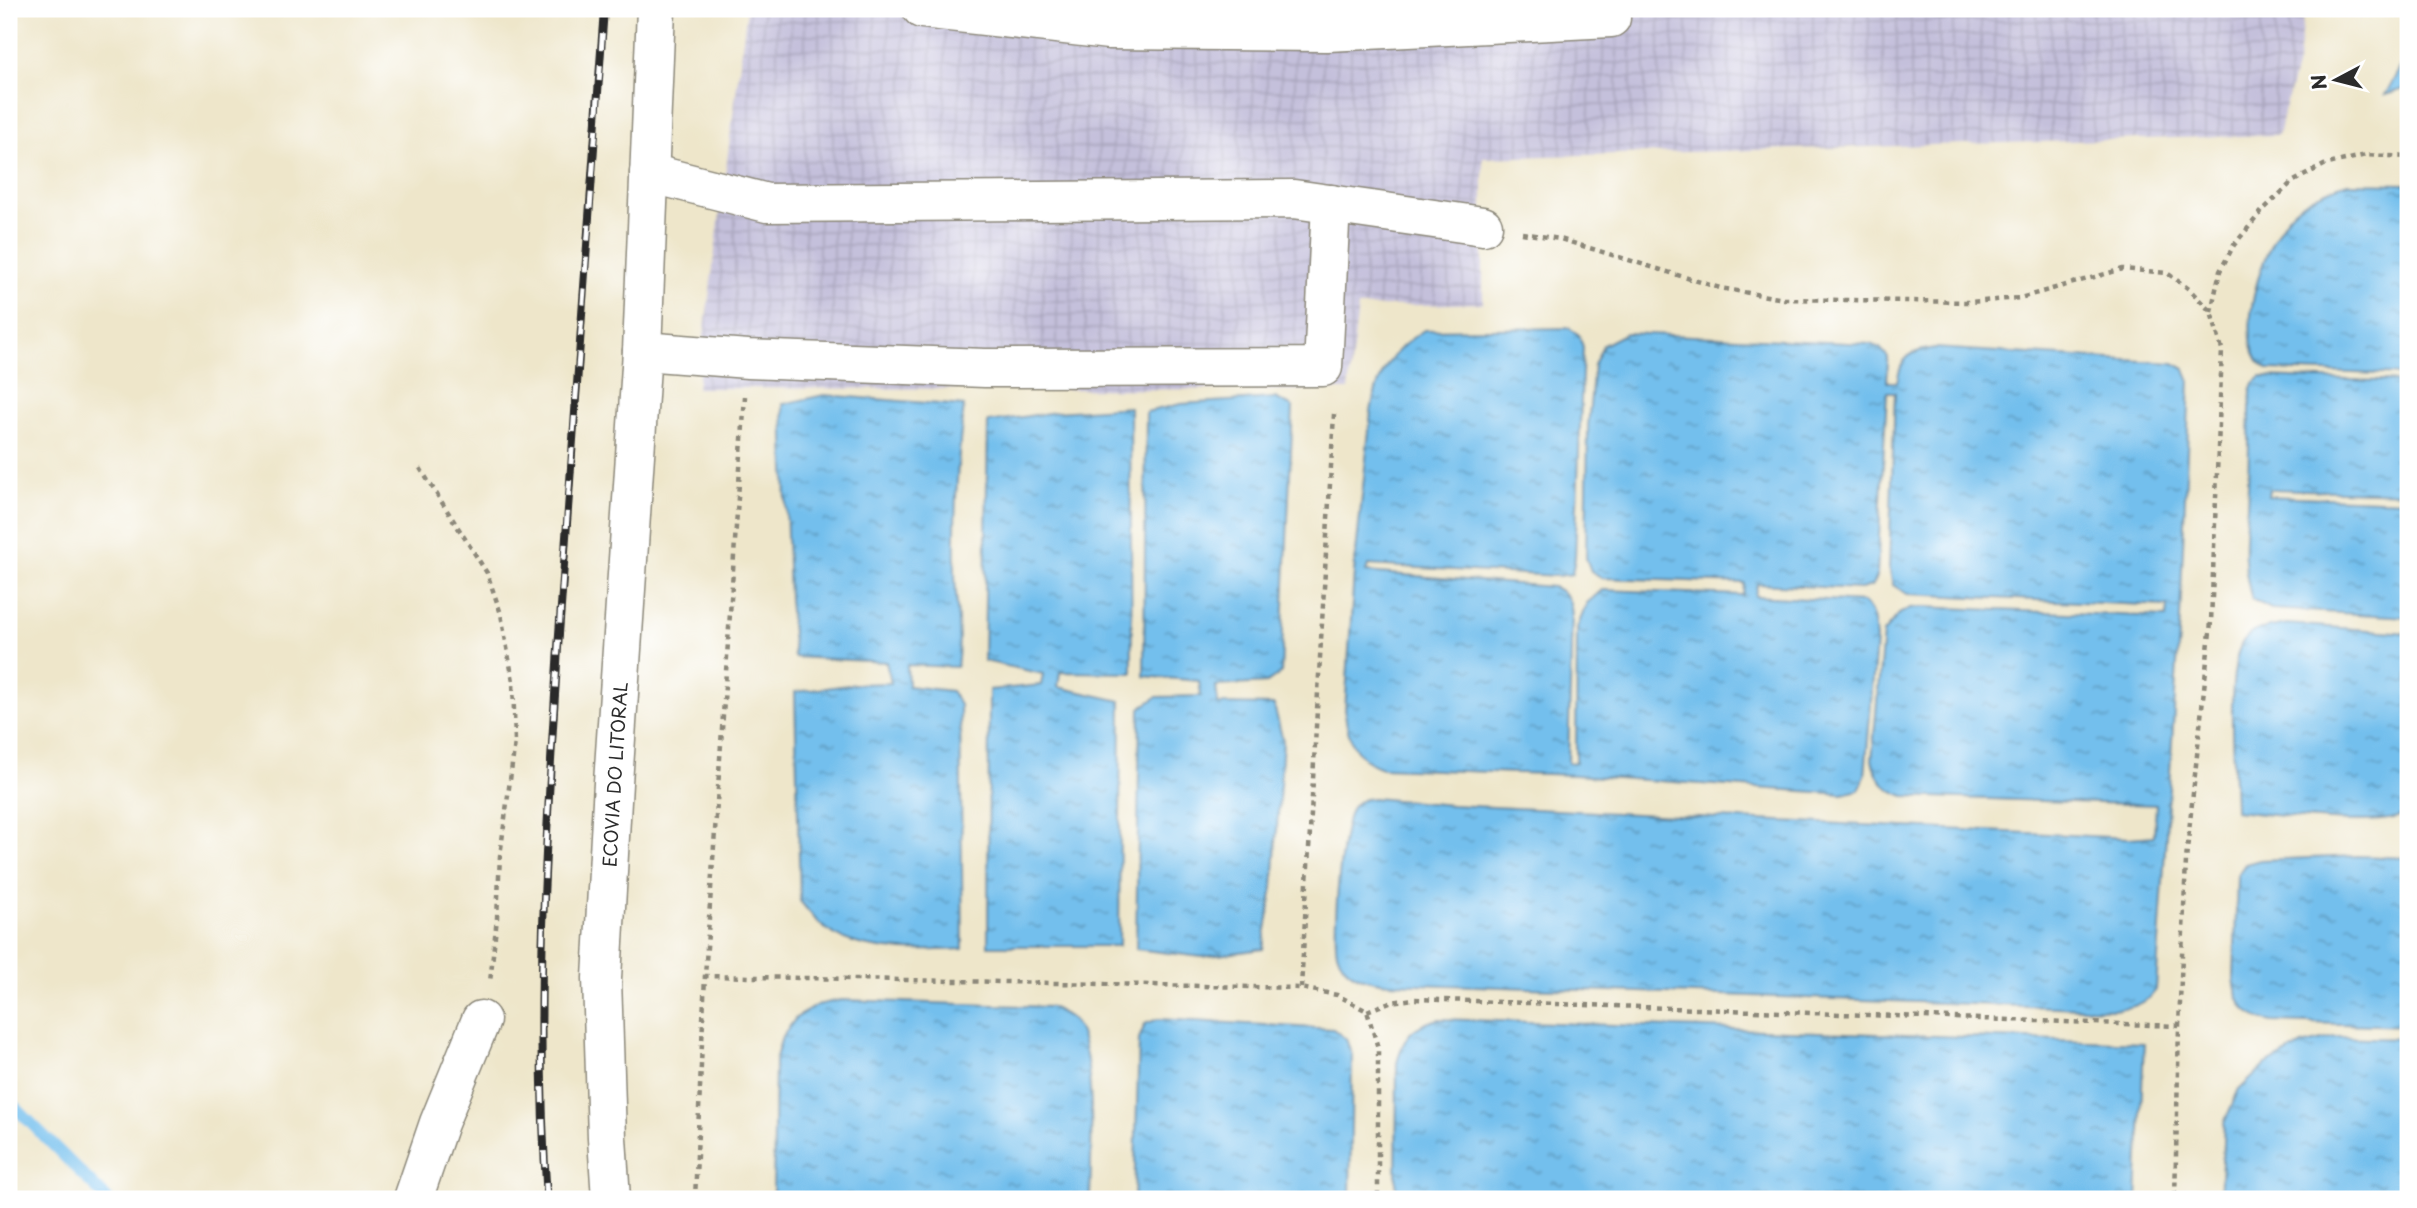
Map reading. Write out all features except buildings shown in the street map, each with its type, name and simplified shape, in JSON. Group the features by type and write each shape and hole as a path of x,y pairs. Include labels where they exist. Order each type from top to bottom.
{"street":[{"name":"ECOVIA DO LITORAL","path":"611,1199 602,978 642,351 656,9"},
{"path":"922,9 1109,30 1327,32 1611,18"},
{"path":"649,173 767,202 1294,199 1483,226"},
{"path":"642,351 748,359 985,368 1323,367 1331,204"},
{"path":"413,1199 439,1123 481,1020"}],"path":[{"path":"2211,312 2220,271 2234,246 2262,211 2292,182 2324,165 2366,155 2408,157"},
{"path":"1483,226 1560,239 1720,288 1784,299 1970,302 2020,298 2123,269 2167,273 2189,289 2211,312 2222,349 2211,622 2186,860 2175,1199"},
{"path":"695,1199 705,976 748,359"},
{"path":"1301,988 1334,414"},
{"path":"420,468 487,573 501,614 513,681 515,742 500,856 493,971 481,1020"},
{"path":"705,976 1301,988 1337,995 1367,1011 1378,1048 1378,1199"},
{"path":"1367,1011 1391,1002 1415,999 2179,1026"}],"shaded area":[{"path":"747,9 2304,9 2298,60 2278,135 1483,158 1483,303 1358,307 1348,390 697,388"}],"water":[{"path":"2408,54 2408,88 2385,95"},
{"path":"2348,183 2408,184 2408,375 2269,370 2257,359 2250,324 2265,259 2284,221 2295,209 2320,193"},
{"path":"1569,328 1579,335 1583,347 1575,558 1572,574 1557,576 1368,565 1366,572 1553,587 1565,595 1570,602 1572,616 1568,763 1576,762 1577,628 1587,603 1602,590 1743,595 1744,583 1603,578 1591,571 1586,558 1588,426 1594,365 1603,345 1626,333 1870,344 1880,348 1888,357 1887,382 1897,382 1901,366 1913,353 1935,348 2174,363 2185,369 2190,381 2180,618 2156,990 2147,1000 2131,1007 2112,1009 1389,983 1359,977 1344,966 1337,954 1336,941 1337,901 1345,832 1353,806 1359,801 1373,798 1452,805 2129,838 2154,836 2156,805 1904,796 1887,787 1876,773 1872,760 1883,633 1899,614 1910,608 1922,607 2166,617 2167,606 1907,594 1893,585 1889,567 1895,392 1887,392 1877,574 1872,586 1861,589 1757,584 1755,596 1863,602 1870,610 1876,641 1865,776 1859,790 1843,794 1575,775 1382,768 1359,754 1348,731 1345,712 1354,572 1371,411 1382,374 1403,346 1424,330"},
{"path":"2261,377 2408,382 2408,493 2269,489 2268,496 2408,501 2408,617 2271,609 2252,599 2245,556 2250,414 2251,391 2254,383"},
{"path":"824,395 964,406 955,528 959,643 957,667 907,665 908,686 951,691 960,705 963,949 890,949 853,942 822,926 800,901 795,692 856,684 891,683 886,662 794,657 789,599 783,404"},
{"path":"1275,398 1293,407 1281,673 1267,683 1216,686 1218,704 1274,705 1283,741 1273,887 1263,949 1202,957 1136,949 1140,708 1157,697 1201,696 1199,681 1144,676 1146,412 1181,404"},
{"path":"1130,407 1132,673 1060,672 1058,687 1121,701 1119,946 988,946 989,690 1041,685 1043,674 984,661 988,422 1056,412"},
{"path":"2287,624 2408,633 2408,806 2401,815 2390,819 2348,821 2235,811 2232,693 2239,650 2246,638 2255,632"},
{"path":"2358,856 2408,858 2408,1026 2272,1022 2249,1013 2241,1003 2234,979 2237,876 2245,864 2260,860"},
{"path":"841,1000 1051,1007 1070,1018 1081,1037 1089,1081 1090,1199 773,1199 775,1061 782,1037 796,1018 817,1005"},
{"path":"1158,1019 1333,1029 1346,1039 1352,1055 1350,1199 1134,1199 1139,1039 1145,1024"},
{"path":"1439,1019 2144,1043 2137,1199 1396,1199 1397,1063 1410,1034 1422,1025"},
{"path":"2335,1037 2408,1039 2408,1199 2220,1199 2224,1123 2238,1091 2264,1066 2302,1045"}],"waterway":[{"path":"9,1101 107,1199"}],"railway":[{"path":"547,1199 542,1061 546,855 563,568 604,9"}]}
